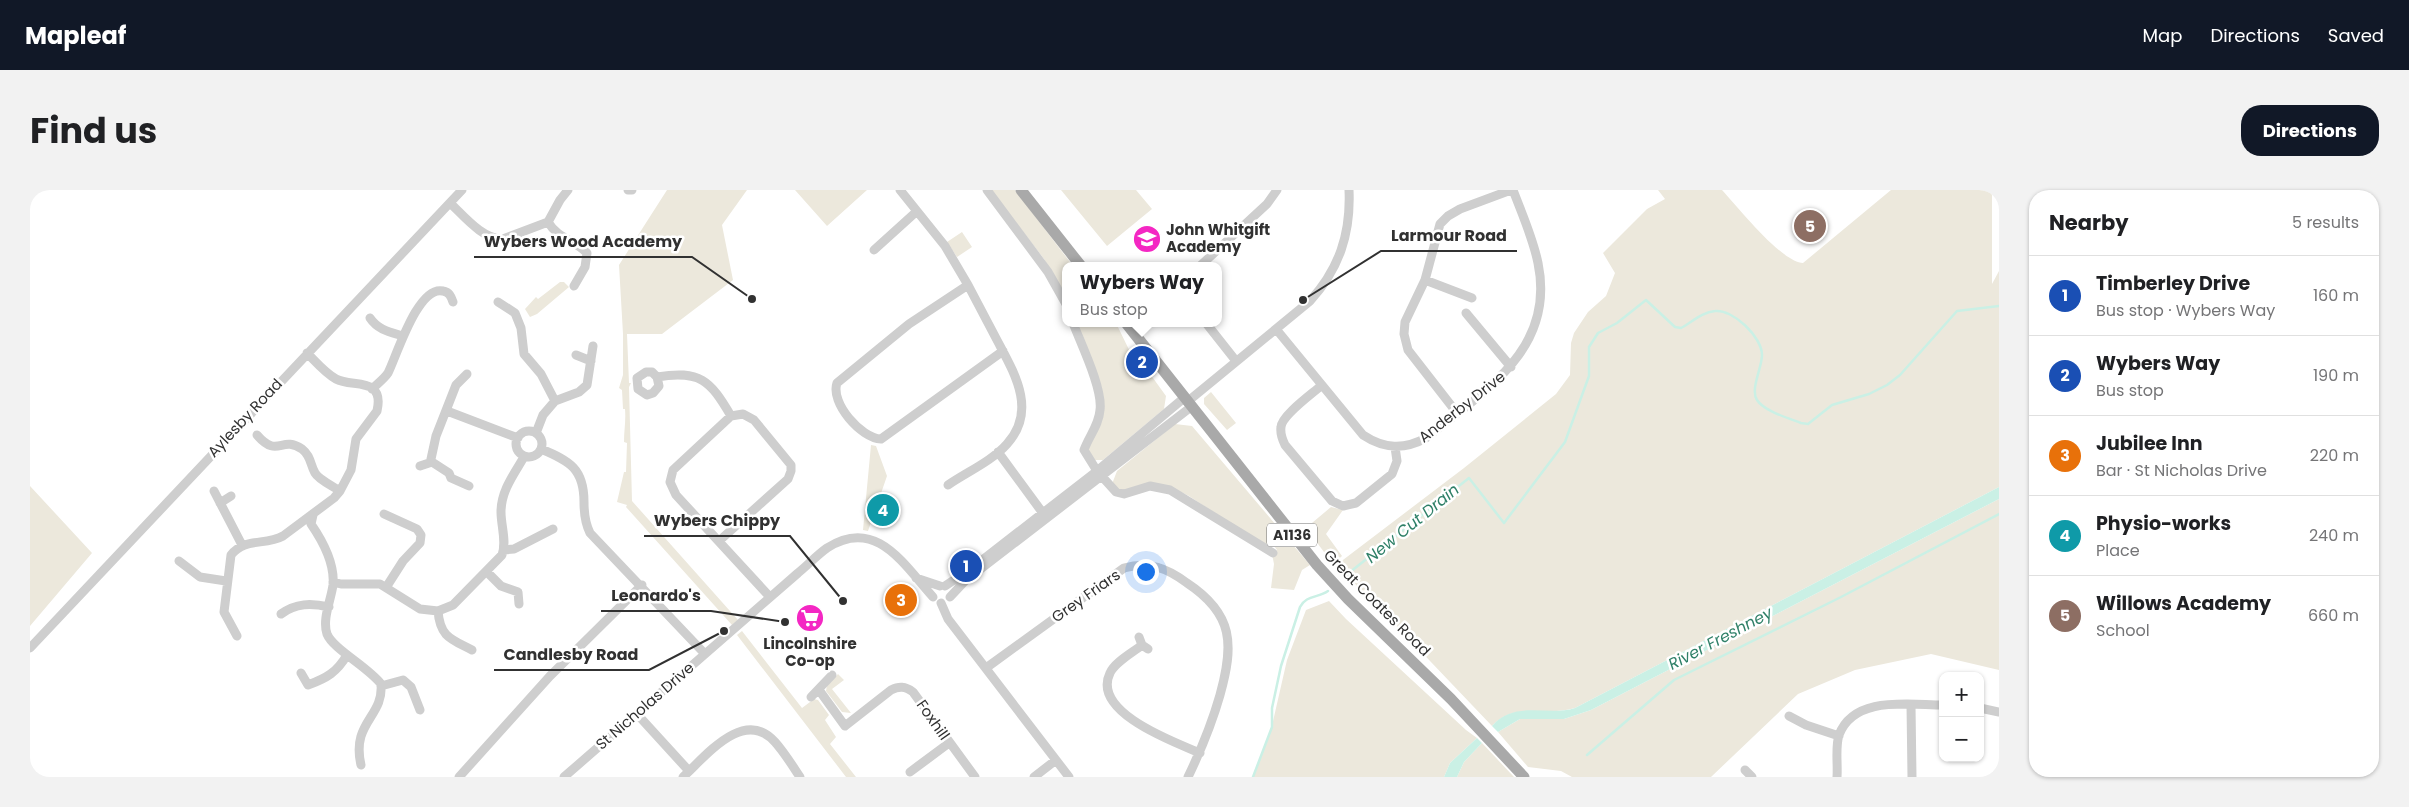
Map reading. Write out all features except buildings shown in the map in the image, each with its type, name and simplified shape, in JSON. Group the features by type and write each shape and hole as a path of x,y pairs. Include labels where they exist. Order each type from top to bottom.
{"main road":[{"path":"1022,190 1078,262"},
{"name":"Great Coates Road","path":"1129,327 1187,402 1340,591 1478,728 1524,777"}],"street":[{"name":"Aylesby Road","path":"30,648 462,190"},
{"path":"450,203 486,235 495,240 514,236 548,222 568,190"},
{"path":"900,190 945,246 968,285 1017,378 1022,405 1021,420 1014,434 998,452 948,485"},
{"path":"987,190 1048,272 1062,297"},
{"path":"1204,262 1267,204 1277,190"},
{"path":"941,604 946,602 965,581 1100,474 1310,302 1337,263 1348,226 1349,190"},
{"path":"1457,413 1412,356 1404,340 1405,322 1425,280 1439,227 1448,216 1512,190"},
{"name":"Anderby Drive","path":"1276,329 1361,433 1377,443 1395,447 1419,442 1457,413 1511,367 1525,348 1534,327 1540,304 1541,286 1535,249 1512,190"},
{"path":"874,250 916,212"},
{"path":"548,222 556,234 582,247 587,253 585,267 574,286"},
{"path":"1425,280 1472,298"},
{"path":"968,285 909,324 837,383 835,390 839,404 866,436 880,439 1003,351"},
{"path":"372,390 388,373 403,336 425,298 431,292 445,291 449,293 453,302"},
{"path":"498,302 515,313 521,328 524,354 541,374 555,400"},
{"path":"1466,313 1511,367"},
{"path":"370,318 375,325 382,329 403,336"},
{"path":"1074,327 1099,394 1100,409 1096,428 1084,450 1100,474 1116,492 1124,494 1150,486 1170,490 1273,553"},
{"path":"1209,327 1236,361"},
{"path":"536,433 543,415 555,400 584,389 589,380 593,346"},
{"path":"237,636 224,612 226,581 231,555 242,545 276,540 314,515 340,491 351,470 356,439 377,412 378,400 372,390 362,383 339,381 307,353"},
{"path":"576,355 591,362"},
{"path":"432,462 432,448 456,385 468,374"},
{"path":"657,377 690,374 700,378 724,404 731,416"},
{"path":"1322,386 1286,416 1281,424 1280,435 1285,446 1332,501 1343,506 1356,503 1392,474 1397,460 1395,447"},
{"path":"446,411 518,438"},
{"path":"719,541 788,478 791,471 789,460 754,420 743,414 731,416 677,466 670,475 670,482 676,495 770,597"},
{"path":"518,438 528,431 536,433 542,440 542,449 535,456 524,457"},
{"path":"257,435 266,445 272,448 287,444 303,450 309,456 314,472 340,491"},
{"path":"518,438 517,450 524,457"},
{"path":"542,449 566,460 576,469 584,486 585,518 590,533 642,585 705,654"},
{"path":"998,452 1045,516"},
{"path":"333,582 341,584 373,583 387,586 420,609 438,611 453,605 498,561 504,550 501,514 502,499 524,457"},
{"path":"420,466 432,462 446,470 451,478 469,486"},
{"path":"214,491 242,545"},
{"path":"220,502 231,496"},
{"path":"384,514 417,529 421,535 420,543 403,561 387,586"},
{"path":"314,515 310,524 327,554 333,582 326,623 328,636 336,646 364,667 381,686 379,703 363,728 358,743 361,765"},
{"path":"1045,516 972,568 934,589 932,597 941,604 948,619 1069,777"},
{"path":"504,550 514,549 553,529"},
{"name":"St Nicholas Drive","path":"564,777 827,548 848,539 867,539 886,546 896,554 932,597"},
{"path":"179,562 200,577 226,581"},
{"name":"Grey Friars","path":"986,668 1115,573 1143,564 1167,570 1209,599 1221,616 1228,634 1228,666 1214,715 1200,753 1188,777"},
{"path":"487,572 501,586 518,592 520,596 519,604"},
{"path":"916,578 942,586 949,591 950,597"},
{"path":"459,777 550,676 642,585"},
{"path":"282,614 298,605 318,604 329,607"},
{"path":"438,611 439,623 443,632 472,650"},
{"path":"1143,644 1115,666 1110,673 1107,682 1110,698 1129,718 1200,753"},
{"path":"301,673 308,685 327,678 335,672 347,654"},
{"path":"811,697 832,675"},
{"path":"381,686 403,680 408,682 420,710"},
{"name":"Foxhill","path":"819,690 845,726 891,690 908,688 913,692 975,777"},
{"path":"1837,777 1839,736 1843,727 1856,714 1865,709 1885,705 1939,705"},
{"path":"1912,705 1912,777"},
{"path":"1984,709 1999,712"},
{"path":"637,714 686,774 731,734 742,729 753,729 764,732 775,741 800,777"},
{"path":"1789,716 1812,728 1839,736"},
{"path":"907,772 949,743"},
{"path":"1034,777 1056,760"},
{"path":"1745,770 1752,777"}],"shaded area":[{"path":"667,190 747,190 722,225 733,280 662,334 627,334 629,383 631,383 629,387 632,501 738,620 732,625 626,507 627,505 617,502 624,472 626,472 627,443 624,442 625,409 623,409 622,390 619,388 623,375 623,334 619,265"},
{"path":"795,190 867,190 827,226"},
{"path":"991,190 1015,190 1070,262 1062,262 1062,292 1044,259"},
{"path":"1061,190 1136,190 1152,209 1107,246"},
{"path":"1658,190 1722,190 1783,254 1803,263 1891,190 1992,190 1992,284 1999,271 1999,487 1575,708 1510,714 1501,718 1492,726 1369,597 1335,566 1464,468 1556,394 1570,375 1571,343 1574,333 1588,312 1606,296 1615,273 1603,253 1647,209 1665,199"},
{"path":"962,232 972,247 957,257 947,242"},
{"path":"560,282 564,282 569,287 537,314 530,317 525,309 536,297 538,299"},
{"path":"1076,327 1118,327 1135,362 1153,378 1166,396 1164,409 1103,460 1091,460 1086,453 1102,418"},
{"path":"1211,392 1236,423 1227,430 1204,404 1204,398"},
{"path":"1175,424 1192,426 1310,565 1302,570 1294,590 1271,588 1274,564 1272,554 1277,550 1274,546 1267,548 1189,496 1167,485 1150,484 1121,492 1112,484 1117,471"},
{"path":"871,445 876,446 887,476 868,531 863,530"},
{"path":"30,486 92,553 30,626"},
{"path":"1999,499 1999,670 1931,654 1855,670 1798,694 1711,777 1572,777 1561,771 1528,767 1498,732 1520,719 1564,719 1591,710"},
{"path":"1331,507 1343,510 1326,534 1342,556 1333,564 1306,528"},
{"path":"1329,601 1346,619 1477,738 1450,763 1444,777 1253,777 1271,730 1287,660 1306,610"},
{"path":"742,631 802,708 814,699 818,700 829,715 825,720 836,737 830,744 856,777 846,777 737,635"},
{"path":"838,674 844,680 832,689 851,713 842,712 826,691 827,685"},
{"path":"1482,743 1514,777 1457,777 1464,762"}],"water":[{"name":"River Freshney","path":"1999,487 1999,499 1591,710 1564,719 1520,719 1498,732 1492,726 1501,718 1511,713 1575,708"},
{"path":"1477,738 1482,743 1464,762 1457,777 1444,777 1450,763"}],"waterway":[{"name":"New Cut Drain","path":"1345,576 1469,478 1504,523 1565,442 1589,376 1589,347 1598,333 1617,323 1646,300 1675,327 1681,328 1701,315 1715,311 1730,314 1738,319 1752,333 1761,348 1762,355 1755,390 1757,400 1765,408 1777,414 1808,424 1832,405 1869,394 1887,385 1900,375 1957,311 1999,306"},
{"name":"River Freshney","path":"1587,755 1674,680 1841,597 1999,514"},
{"name":"New Cut Drain","path":"1253,777 1272,727 1272,708 1281,666 1300,607 1306,600 1328,591"}],"place":[{"name":"Willows Academy","path":"1810,226"},
{"name":"John Whitgift Academy","path":"1147,239"},
{"name":"Wybers Wood Academy","path":"752,299"},
{"name":"Larmour Road","path":"1303,300"},
{"name":"Wybers Way","path":"1142,362"},
{"name":"Physio-works","path":"883,510"},
{"name":"Timberley Drive","path":"966,566"},
{"name":"Jubilee Inn","path":"901,600"},
{"name":"Wybers Chippy","path":"843,601"},
{"name":"Lincolnshire Co-op","path":"810,618"},
{"name":"Leonardo's","path":"785,622"},
{"name":"Candlesby Road","path":"724,631"}]}
